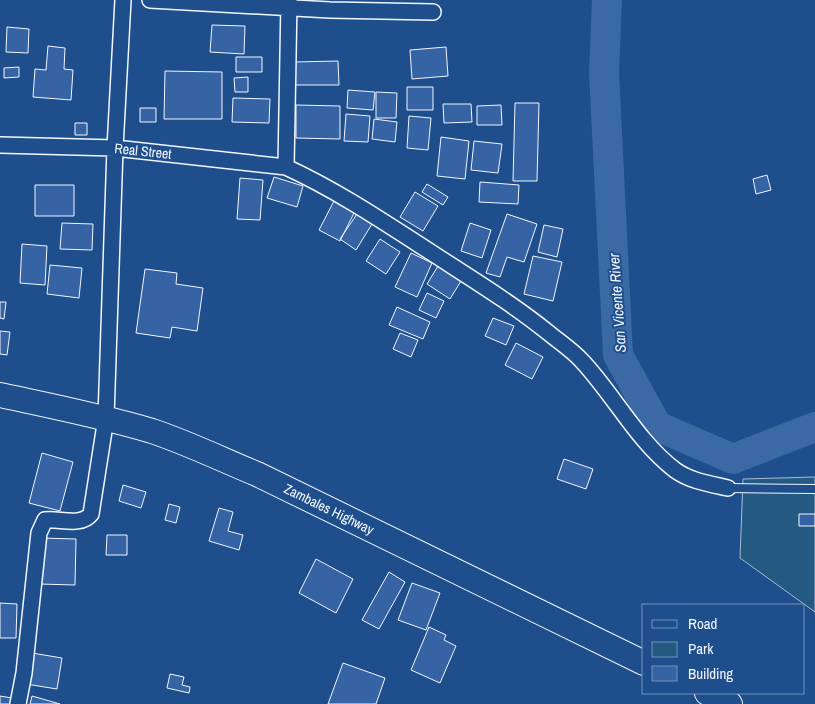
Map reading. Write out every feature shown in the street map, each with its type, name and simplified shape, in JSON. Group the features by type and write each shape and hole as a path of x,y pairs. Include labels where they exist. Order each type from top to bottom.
{"main road":[{"name":"Zambales Highway","path":"0,395 106,418 154,432 257,474 642,661"},
{"path":"709,694 730,704"}],"street":[{"path":"18,704 24,673 39,533 45,520 81,521 88,518 91,514 106,418 115,148 123,0"},
{"path":"150,0 288,3 330,10 433,12"},
{"path":"288,3 286,167 336,192 377,217 548,332 581,359 638,432 676,470 706,484 728,488"},
{"name":"Real Street","path":"0,146 115,148 286,167"}],"lane":[{"path":"728,488 815,489"}],"green space":[{"path":"815,477 815,612 740,558 743,479"}],"building":[{"path":"212,25 245,26 244,54 210,52"},
{"path":"7,27 29,29 28,53 6,52"},
{"path":"48,46 65,48 64,69 73,70 71,100 33,97 35,69 46,70"},
{"path":"446,47 448,76 412,79 410,50"},
{"path":"236,57 262,57 262,72 236,72"},
{"path":"338,61 339,85 294,85 293,62"},
{"path":"19,67 19,77 4,78 4,68"},
{"path":"165,71 222,72 222,119 164,119"},
{"path":"248,77 248,92 235,92 234,78"},
{"path":"407,87 433,87 433,110 407,110"},
{"path":"348,90 375,92 373,110 347,108"},
{"path":"376,92 397,93 396,118 376,118"},
{"path":"233,98 270,99 269,123 232,122"},
{"path":"515,103 539,103 537,181 513,181"},
{"path":"443,104 471,104 472,122 444,123"},
{"path":"296,105 340,106 340,139 296,138"},
{"path":"501,105 502,125 477,125 477,106"},
{"path":"140,108 156,108 156,122 140,122"},
{"path":"346,114 370,116 368,142 344,141"},
{"path":"409,116 431,118 428,150 407,148"},
{"path":"374,119 397,122 395,142 372,139"},
{"path":"75,123 87,123 87,135 75,135"},
{"path":"441,137 469,141 465,179 437,176"},
{"path":"474,141 502,144 498,173 471,170"},
{"path":"767,175 771,190 756,194 753,179"},
{"path":"274,177 303,186 297,207 267,198"},
{"path":"240,178 263,180 260,220 237,219"},
{"path":"480,182 519,185 518,204 479,202"},
{"path":"427,184 448,197 443,205 422,192"},
{"path":"35,185 74,185 74,216 35,216"},
{"path":"415,192 438,206 423,231 400,217"},
{"path":"335,199 356,209 340,241 319,230"},
{"path":"357,214 372,224 356,250 340,239"},
{"path":"507,214 537,224 524,262 507,257 500,277 486,273"},
{"path":"62,223 93,224 92,250 60,249"},
{"path":"470,223 491,230 482,258 461,251"},
{"path":"544,225 563,229 557,257 538,252"},
{"path":"380,239 400,252 386,274 366,261"},
{"path":"22,244 47,246 45,285 20,283"},
{"path":"411,253 432,263 417,297 395,287"},
{"path":"533,256 562,262 553,301 524,294"},
{"path":"50,265 82,268 79,298 47,294"},
{"path":"438,266 461,281 450,299 427,284"},
{"path":"145,269 177,273 176,284 203,288 197,331 172,327 170,338 136,333"},
{"path":"427,293 444,301 436,318 419,310"},
{"path":"0,302 6,302 4,319 0,318"},
{"path":"397,307 430,322 423,339 389,325"},
{"path":"493,318 514,326 506,345 485,336"},
{"path":"0,331 10,332 7,355 0,354"},
{"path":"400,333 418,340 411,357 393,349"},
{"path":"516,343 543,357 532,379 505,365"},
{"path":"42,453 73,462 60,511 29,503"},
{"path":"564,459 593,469 586,489 557,479"},
{"path":"123,485 146,492 141,508 119,501"},
{"path":"169,504 180,507 176,523 165,520"},
{"path":"219,508 233,512 228,531 243,535 239,550 209,541"},
{"path":"799,514 815,514 815,526 799,526"},
{"path":"107,535 127,535 127,555 106,555"},
{"path":"41,538 76,539 75,585 39,584"},
{"path":"316,559 353,579 336,613 299,593"},
{"path":"389,572 405,582 379,629 362,620"},
{"path":"412,583 440,593 426,630 398,620"},
{"path":"0,603 17,604 16,638 0,638"},
{"path":"429,627 446,635 444,640 456,646 440,683 411,670"},
{"path":"32,653 62,658 57,689 26,684"},
{"path":"343,663 385,678 376,704 328,704"},
{"path":"170,674 184,677 182,685 190,687 189,693 167,688"},
{"path":"0,696 12,698 11,704 0,704"},
{"path":"32,696 60,704 30,704"}],"waterway":[{"name":"San Vicente River","path":"607,0 604,72 618,355 657,426 733,459 815,427"}]}
